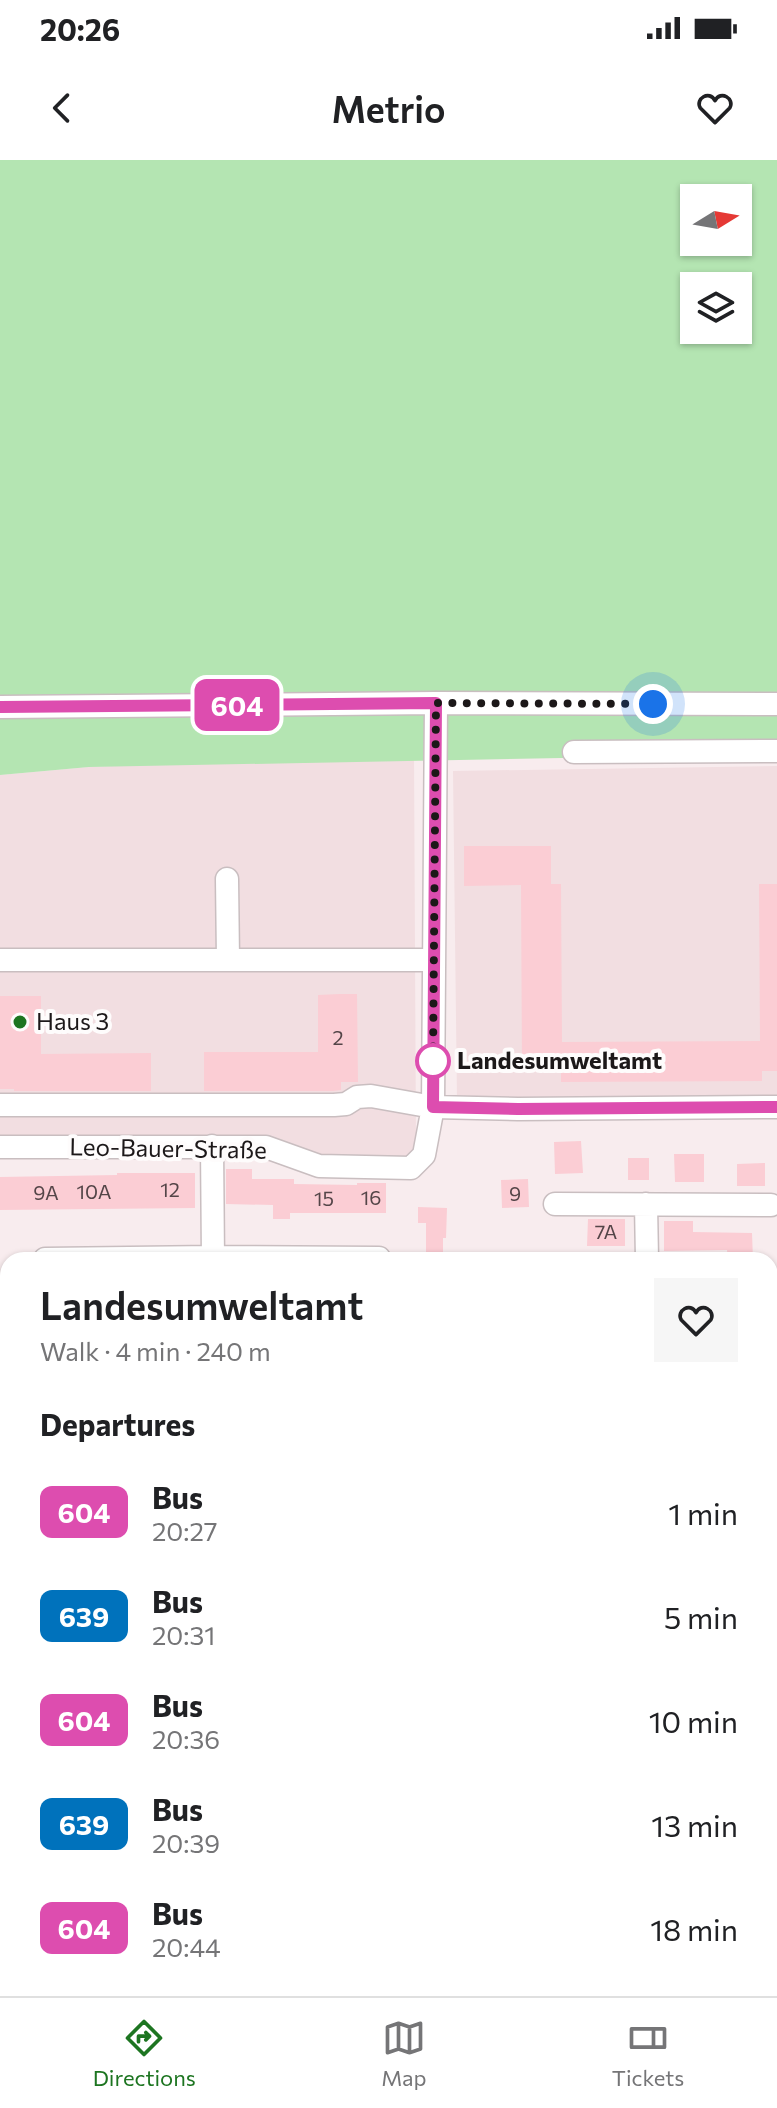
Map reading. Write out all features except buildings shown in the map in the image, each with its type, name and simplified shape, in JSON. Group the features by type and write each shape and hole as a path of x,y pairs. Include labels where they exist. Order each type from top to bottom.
{"street":[{"name":"Leo-Bauer-Straße","path":"0,1147 266,1147 319,1166 411,1168 424,1155 433,1107 436,703"},
{"path":"0,707 777,704"},
{"path":"574,752 777,751"},
{"path":"227,879 228,960"},
{"path":"0,960 434,960"},
{"path":"0,1105 334,1105 371,1096 433,1107 777,1107"},
{"path":"212,1146 213,1252"},
{"path":"555,1204 771,1205"},
{"path":"646,1204 647,1252"}],"shaded area":[{"path":"414,753 416,1145 409,1156 325,1158 0,1138 0,775 89,767"},
{"path":"777,766 777,1099 457,1100 453,771"}],"green space":[{"path":"0,160 777,160 777,754 89,767 0,775"}],"bus line":[{"name":"604","path":"0,707 436,703 433,1107 777,1107"}],"place":[{"name":"Haus 3","path":"20,1022"},
{"name":"Landesumweltamt","path":"433,1061"}],"route":[{"path":"433,1061 436,703 653,704"}]}
